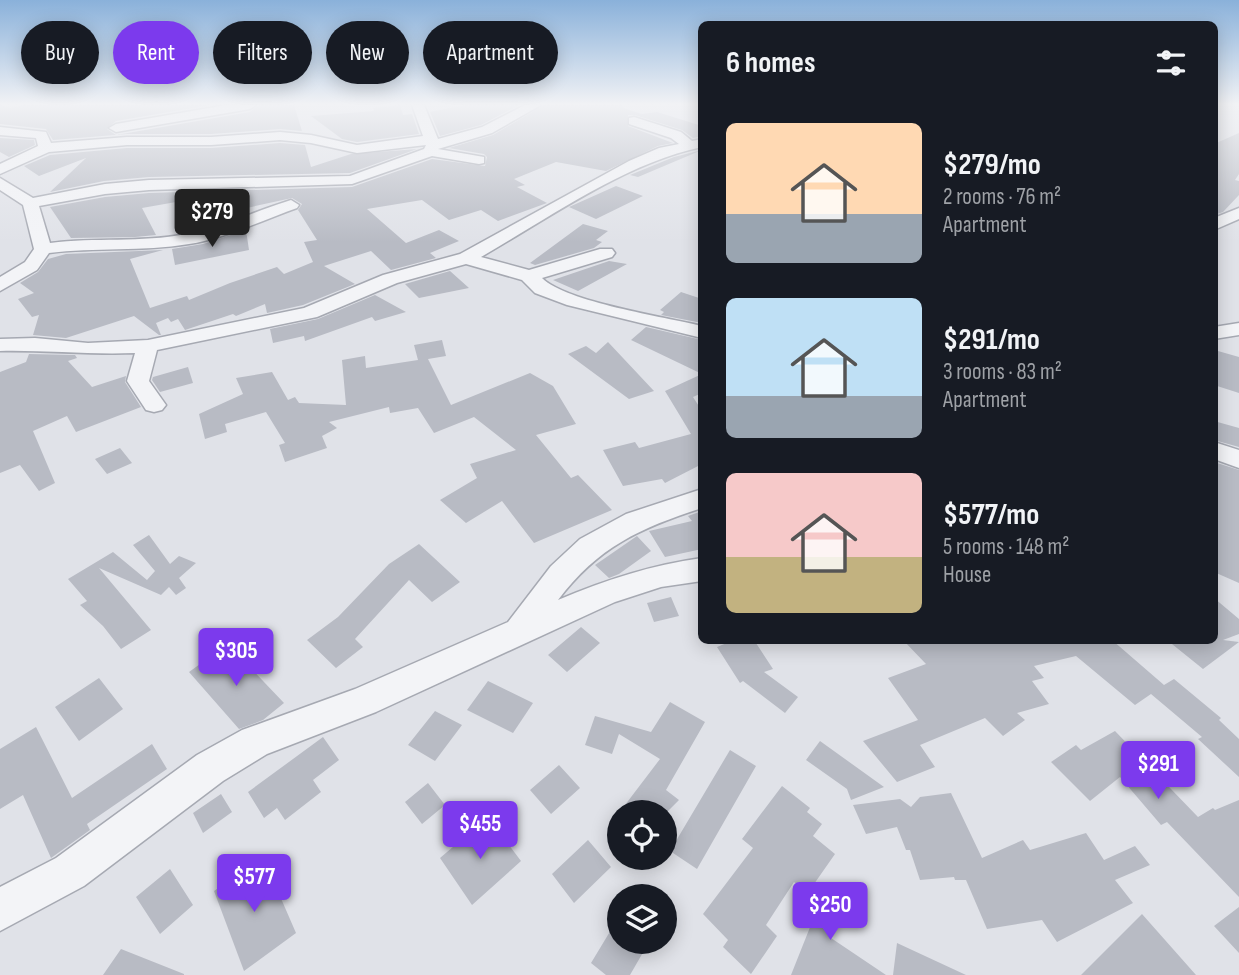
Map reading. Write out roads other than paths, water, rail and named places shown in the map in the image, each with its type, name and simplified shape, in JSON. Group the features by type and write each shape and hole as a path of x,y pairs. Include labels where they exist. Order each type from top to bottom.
{"street":[{"path":"0,170 31,150"},
{"path":"0,183 30,202 105,189 149,185 352,180 419,150"},
{"path":"448,150 479,160"},
{"path":"0,345 35,344 88,349 148,346 310,313 390,279 466,258 634,164 675,150"},
{"path":"0,156 21,158"},
{"path":"30,202 43,249"},
{"path":"0,285 31,265 43,249 77,244 137,245 190,239 291,205"},
{"path":"1218,223 1239,213"},
{"path":"529,276 606,253"},
{"path":"466,258 529,276 542,289 574,301 698,331"},
{"path":"1218,332 1239,329"},
{"path":"148,346 138,381 154,405"},
{"path":"1218,451 1239,459"},
{"path":"519,631 556,580 597,542 638,519 698,499"},
{"path":"0,910 70,872 210,768 255,742 364,701 604,593 661,575 698,570"}]}
